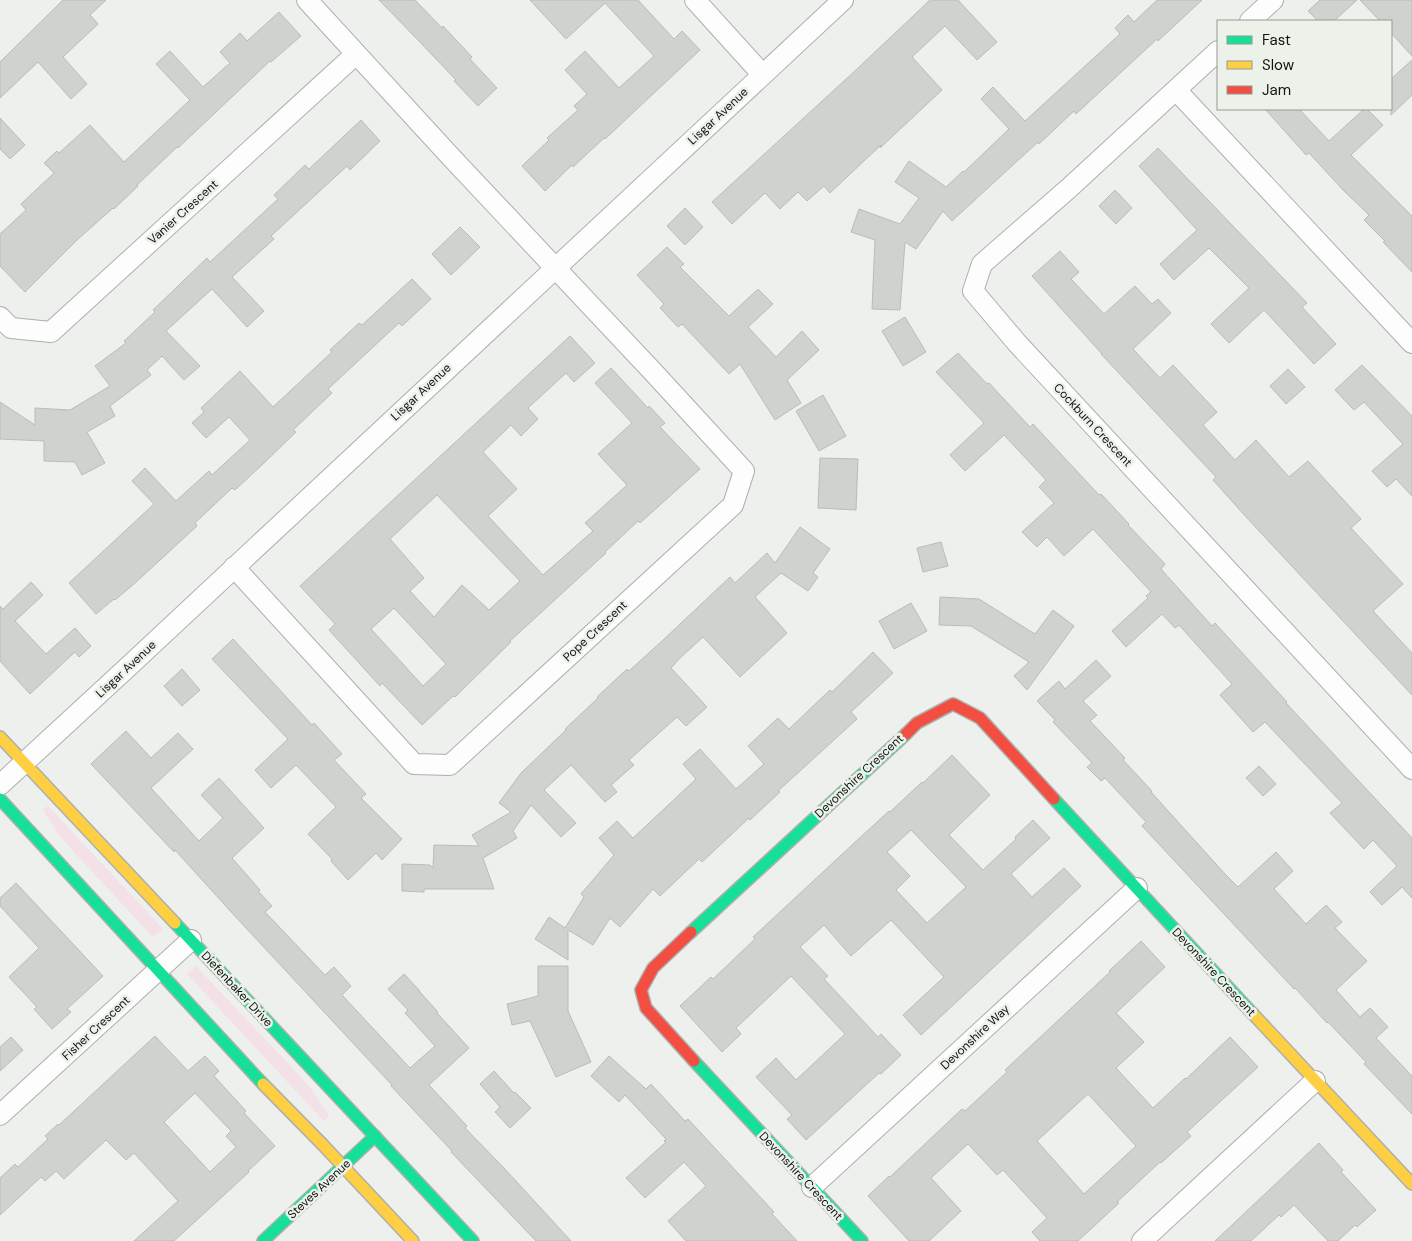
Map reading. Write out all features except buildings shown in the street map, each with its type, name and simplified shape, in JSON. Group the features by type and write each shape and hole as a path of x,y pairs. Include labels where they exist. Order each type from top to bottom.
{"street":[{"path":"307,0 555,268"},
{"path":"695,0 762,74"},
{"name":"Lisgar Avenue","path":"0,785 843,0"},
{"path":"1251,20 1273,0"},
{"name":"Cockburn Crescent","path":"1217,52 1068,189 982,264 973,291 1017,343 1412,769"},
{"name":"Vanier Crescent","path":"0,317 11,328 51,332 356,54"},
{"path":"1176,90 1412,342"},
{"name":"Pope Crescent","path":"234,567 414,764 450,765 732,505 744,471 555,268"},
{"name":"Devonshire Crescent","path":"862,1241 646,1008 641,990 653,968 917,723 954,704 980,718 1412,1184"},
{"name":"Diefenbaker Drive","path":"0,737 473,1241"},
{"path":"0,799 244,1064 413,1241"},
{"name":"Devonshire Way","path":"812,1187 1137,888"},
{"name":"Fisher Crescent","path":"0,1115 191,940"},
{"path":"1142,1241 1315,1081"},
{"name":"Steves Avenue","path":"263,1241 375,1136"}],"shaded area":[{"path":"48,806 163,929 153,937 60,836 43,810"},
{"path":"196,966 311,1089 329,1116 324,1121 187,974"}],"traffic: fast":[{"path":"691,932 906,734"},
{"path":"0,799 263,1084"},
{"path":"1054,799 1253,1014"},
{"path":"175,923 473,1241"},
{"path":"694,1061 862,1241"},
{"path":"263,1241 375,1136"}],"traffic: slow":[{"path":"0,737 175,923"},
{"path":"1253,1014 1412,1184"},
{"path":"263,1084 413,1241"}],"traffic: jam":[{"path":"906,734 917,723 953,704 980,718 1054,799"},
{"path":"691,932 653,968 641,990 646,1008 694,1061"}]}
